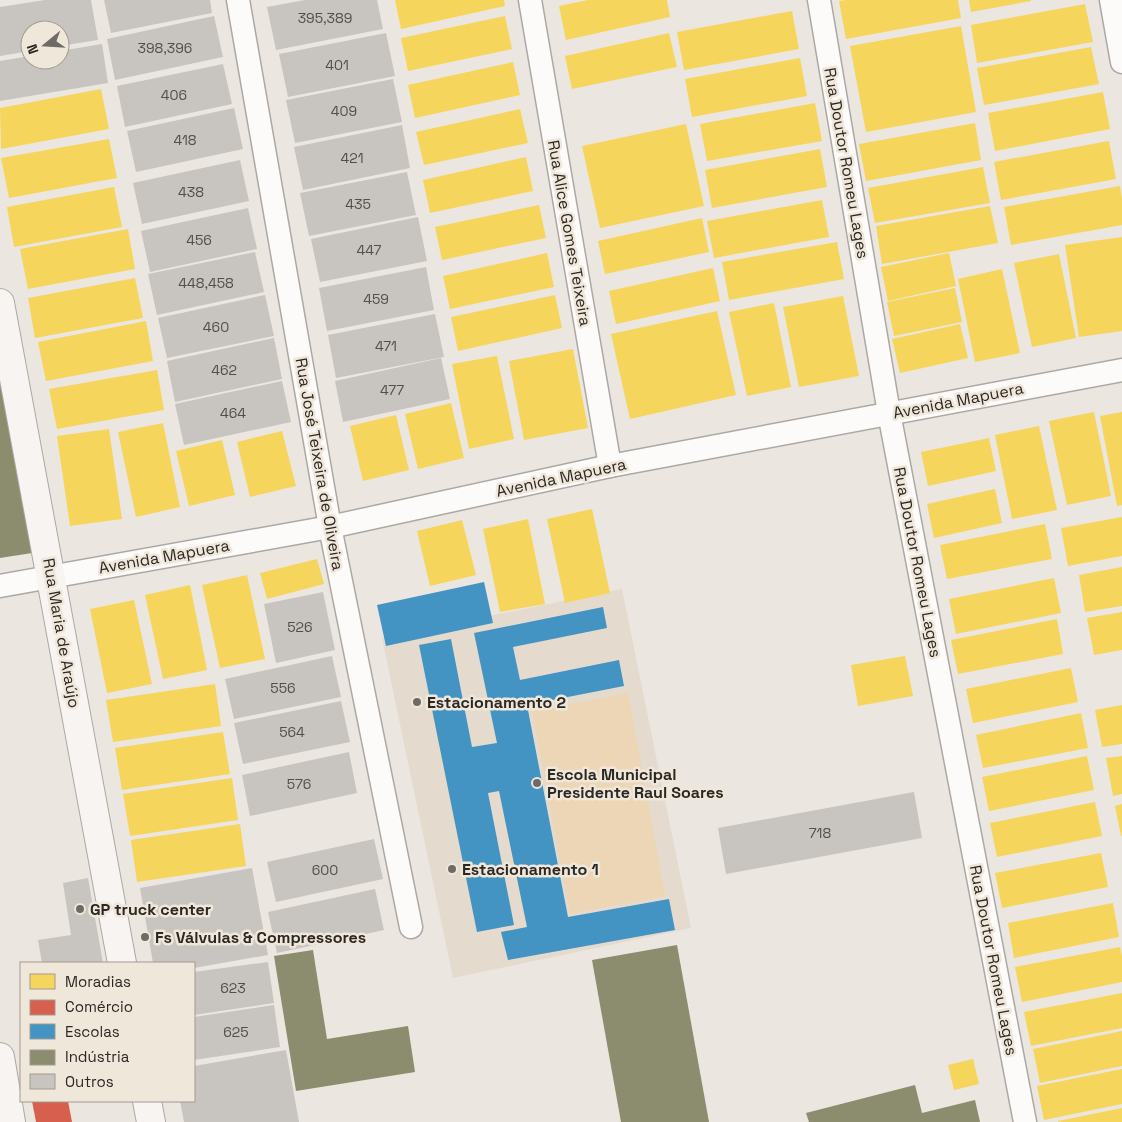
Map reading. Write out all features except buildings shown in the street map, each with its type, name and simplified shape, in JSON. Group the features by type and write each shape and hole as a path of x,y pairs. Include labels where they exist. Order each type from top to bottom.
{"street":[{"name":"Rua José Teixeira de Oliveira","path":"238,0 330,527 411,927"},
{"name":"Rua Alice Gomes Teixeira","path":"530,0 610,466"},
{"name":"Rua Doutor Romeu Lages","path":"820,0 889,413 1026,1122"},
{"path":"1111,0 1122,62"},
{"name":"Rua Maria de Araújo","path":"0,303 52,576 122,962"},
{"name":"Avenida Mapuera","path":"0,586 330,527 610,466 1122,370"},
{"path":"0,1057 11,1122"},
{"path":"147,1102 151,1122"}],"shaded area":[{"name":"Escola Municipal Presidente Raul Soares","path":"622,589 691,928 453,978 382,638"},
{"path":"628,693 665,896 570,914 532,711"}],"place":[{"name":"Estacionamento 2","path":"417,702"},
{"name":"Escola Municipal Presidente Raul Soares","path":"537,783"},
{"name":"Estacionamento 1","path":"452,869"},
{"name":"GP truck center","path":"80,909"},
{"name":"Fs Válvulas & Compressores","path":"145,937"}]}
